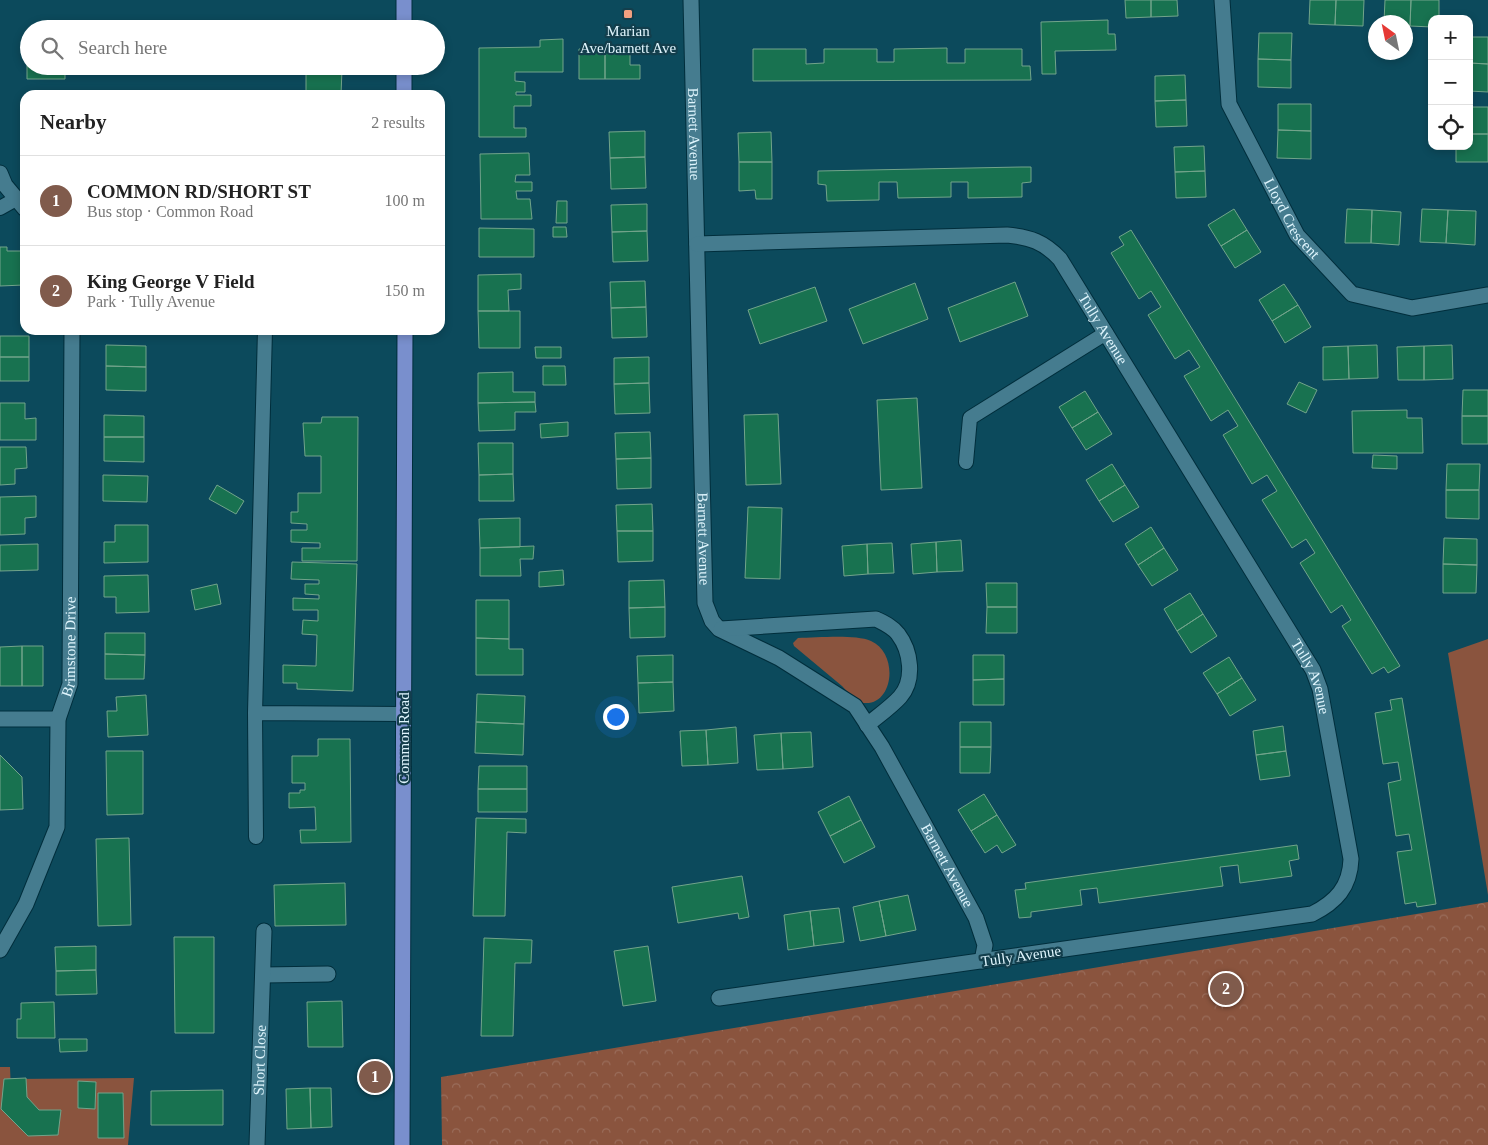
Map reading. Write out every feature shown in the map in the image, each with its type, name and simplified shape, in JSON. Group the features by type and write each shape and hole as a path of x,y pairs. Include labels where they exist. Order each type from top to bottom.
{"main road":[{"path":"404,0 404,20"},
{"path":"404,75 404,90"},
{"name":"Common Road","path":"402,1145 404,335"}],"street":[{"name":"Barnett Avenue","path":"691,0 705,604 712,621 719,629 778,658 854,706 882,747 976,918 985,945 982,961"},
{"name":"Lloyd Crescent","path":"1222,0 1229,104 1297,235 1352,294 1412,308 1488,295"},
{"path":"0,174 5,185 20,204"},
{"name":"Tully Avenue","path":"696,244 1007,235 1027,237 1040,241 1060,258 1312,670 1320,690 1328,727 1351,859 1350,871 1340,896 1328,906 1312,914 719,998"},
{"name":"Brimstone Drive","path":"0,950 26,904 57,827 58,719 70,684 72,335"},
{"path":"719,629 876,619 890,626 898,634 906,648 910,664 909,680 901,696 867,725"},
{"path":"0,719 58,719"},
{"name":"Short Close","path":"257,1145 264,931"},
{"path":"263,974 328,974"}],"lane":[{"path":"0,208 20,204"},
{"path":"966,462 970,418 1106,334"},
{"path":"256,837 255,713 265,335"},
{"path":"255,713 403,714"}],"green space":[{"path":"845,637 871,641 881,648 887,658 889,682 885,692 878,699 868,703 856,701 842,686 794,646 793,643 798,638"},
{"path":"1488,639 1488,895 1448,653"},
{"path":"1488,902 1488,1145 442,1145 441,1077"},
{"path":"0,1067 10,1067 11,1091 12,1079 134,1078 128,1145 0,1145"}],"building":[{"path":"1125,0 1151,0 1151,17 1126,18"},
{"path":"1151,0 1177,0 1178,16 1151,17"},
{"path":"1310,0 1336,0 1335,25 1309,24"},
{"path":"1336,0 1364,0 1363,26 1335,25"},
{"path":"1385,0 1411,0 1410,15 1384,15"},
{"path":"1411,0 1439,0 1439,15 1428,15 1428,27 1413,26 1413,15 1410,15"},
{"path":"1108,20 1108,34 1115,34 1116,50 1055,51 1056,74 1042,74 1041,22"},
{"path":"1259,33 1292,33 1291,60 1258,59"},
{"path":"1473,37 1488,37 1488,64 1473,63"},
{"path":"563,39 563,72 515,72 515,81 525,82 525,92 516,92 516,95 531,95 531,106 514,106 514,128 526,128 526,137 479,137 479,48 540,47 540,40"},
{"path":"630,48 630,65 640,65 640,79 605,79 605,49"},
{"path":"947,48 947,63 965,63 965,49 1022,49 1022,66 1030,66 1031,80 753,81 753,49 806,49 806,64 824,63 824,49 877,49 877,62 894,62 894,49"},
{"path":"579,49 605,49 605,79 579,79"},
{"path":"1258,59 1291,60 1291,88 1258,87"},
{"path":"1473,63 1488,64 1488,92 1473,91"},
{"path":"27,75 65,75 65,79 27,79"},
{"path":"306,75 342,75 341,90 306,90"},
{"path":"1185,75 1186,100 1155,101 1155,76"},
{"path":"1186,100 1187,126 1156,127 1155,101"},
{"path":"1278,104 1311,104 1311,131 1278,130"},
{"path":"1473,107 1488,107 1488,134 1473,134"},
{"path":"1278,130 1311,131 1311,159 1277,158"},
{"path":"645,131 645,157 610,158 609,132"},
{"path":"771,132 772,162 739,162 738,133"},
{"path":"1473,134 1488,134 1488,162 1456,162 1456,150 1473,150"},
{"path":"1204,146 1205,171 1175,172 1174,147"},
{"path":"529,153 530,175 516,175 515,182 532,182 532,191 516,191 517,199 530,199 532,219 481,219 480,154"},
{"path":"645,157 646,188 611,189 610,158"},
{"path":"739,162 772,162 772,199 756,199 755,190 739,191"},
{"path":"1031,167 1031,182 1022,183 1022,197 968,198 968,182 951,182 951,197 898,198 897,182 879,182 879,200 827,201 826,185 818,184 818,171"},
{"path":"1205,171 1206,197 1176,198 1175,172"},
{"path":"557,201 567,201 567,223 556,223"},
{"path":"647,204 647,231 612,232 611,205"},
{"path":"1234,209 1247,230 1221,246 1208,225"},
{"path":"1347,209 1372,210 1371,243 1345,243"},
{"path":"1422,209 1448,210 1446,243 1420,242"},
{"path":"1372,210 1401,212 1399,245 1371,243"},
{"path":"1448,210 1476,211 1475,245 1446,243"},
{"path":"553,227 566,227 567,237 553,237"},
{"path":"479,228 534,229 534,257 479,257"},
{"path":"1131,230 1400,666 1388,673 1384,667 1372,674 1342,626 1351,620 1342,605 1331,613 1300,563 1315,553 1306,539 1292,548 1262,500 1277,491 1267,475 1252,484 1223,435 1238,426 1228,410 1211,421 1184,376 1200,367 1189,350 1175,359 1148,315 1161,307 1151,291 1139,299 1111,253 1124,245 1119,237"},
{"path":"1247,230 1261,252 1235,268 1221,246"},
{"path":"647,231 648,261 613,262 612,232"},
{"path":"0,247 7,247 7,251 20,251 20,285 0,286"},
{"path":"521,274 521,289 508,290 509,311 478,311 478,275"},
{"path":"645,281 646,307 611,308 610,282"},
{"path":"1015,282 1028,316 960,342 948,308"},
{"path":"915,283 928,319 863,344 849,309"},
{"path":"1284,284 1298,305 1272,321 1259,300"},
{"path":"815,287 827,321 760,344 748,310"},
{"path":"1298,305 1311,327 1285,343 1272,321"},
{"path":"646,307 647,337 612,338 611,308"},
{"path":"478,311 520,311 520,348 479,348"},
{"path":"0,336 29,336 29,357 0,357"},
{"path":"106,345 146,346 146,367 106,366"},
{"path":"1377,345 1378,378 1349,379 1348,346"},
{"path":"1452,345 1453,379 1424,380 1424,346"},
{"path":"1348,346 1349,379 1323,380 1323,347"},
{"path":"1424,346 1424,380 1398,380 1397,347"},
{"path":"535,347 561,347 561,358 536,358"},
{"path":"0,357 29,357 29,381 0,381"},
{"path":"649,357 649,383 614,384 614,358"},
{"path":"106,366 146,367 146,391 106,390"},
{"path":"543,366 565,366 566,385 543,385"},
{"path":"513,372 513,392 535,392 535,402 478,403 478,373"},
{"path":"1299,382 1317,390 1306,413 1287,404"},
{"path":"649,383 650,413 615,414 614,384"},
{"path":"1463,390 1488,390 1488,416 1462,416"},
{"path":"1085,391 1098,412 1072,428 1059,407"},
{"path":"917,398 922,488 881,490 877,400"},
{"path":"535,402 536,412 515,412 515,430 479,431 478,403"},
{"path":"0,403 25,403 25,419 36,418 36,440 0,440"},
{"path":"1407,410 1407,418 1422,418 1423,453 1353,453 1352,411"},
{"path":"1098,412 1112,434 1086,450 1072,428"},
{"path":"778,414 781,484 746,485 744,415"},
{"path":"104,415 144,416 144,437 104,437"},
{"path":"1462,416 1488,416 1488,444 1462,444"},
{"path":"322,417 358,417 357,561 302,561 302,548 320,548 320,543 291,542 291,530 307,530 307,524 291,523 291,512 298,512 298,493 321,493 321,456 305,456 303,423 321,423"},
{"path":"568,422 568,436 541,438 540,424"},
{"path":"650,432 651,458 616,459 615,433"},
{"path":"104,437 144,437 144,462 104,461"},
{"path":"478,443 513,443 513,474 479,475"},
{"path":"0,447 26,447 27,468 15,469 15,484 0,485"},
{"path":"1373,455 1397,456 1397,469 1372,468"},
{"path":"651,458 651,488 617,489 616,459"},
{"path":"1112,464 1125,485 1099,501 1086,480"},
{"path":"1447,464 1480,464 1479,490 1446,490"},
{"path":"513,474 514,501 479,501 479,475"},
{"path":"103,475 148,476 147,502 103,501"},
{"path":"217,485 244,501 236,514 209,499"},
{"path":"1125,485 1139,507 1113,522 1099,501"},
{"path":"1446,490 1479,490 1479,519 1446,518"},
{"path":"36,496 36,517 25,518 25,534 0,535 0,497"},
{"path":"652,504 653,531 617,531 616,505"},
{"path":"748,507 782,508 780,579 745,578"},
{"path":"520,518 520,547 480,548 479,519"},
{"path":"115,525 148,525 148,562 104,563 104,542 115,542"},
{"path":"1151,527 1164,548 1138,565 1125,544"},
{"path":"617,531 653,531 653,561 618,562"},
{"path":"1444,538 1477,539 1477,565 1443,564"},
{"path":"961,540 963,571 937,572 936,542"},
{"path":"936,542 937,572 913,574 911,544"},
{"path":"892,543 894,573 868,574 867,544"},
{"path":"38,544 38,570 0,571 0,545"},
{"path":"867,544 868,574 844,576 842,546"},
{"path":"534,546 533,559 520,559 521,576 480,576 480,548"},
{"path":"1164,548 1178,570 1152,586 1138,565"},
{"path":"292,562 357,564 353,691 297,689 297,683 283,683 283,665 316,666 317,635 302,634 303,620 318,621 318,610 293,610 293,598 319,599 319,595 305,594 305,584 319,584 319,580 291,579"},
{"path":"1443,564 1477,565 1476,593 1443,593"},
{"path":"563,570 564,585 539,587 539,572"},
{"path":"148,575 149,612 116,613 116,597 104,597 104,576"},
{"path":"664,580 665,607 629,608 629,581"},
{"path":"986,583 1017,583 1017,607 987,607"},
{"path":"217,584 221,604 195,610 191,590"},
{"path":"1190,593 1203,614 1177,631 1164,609"},
{"path":"476,600 509,600 509,639 476,638"},
{"path":"665,607 665,637 630,638 629,608"},
{"path":"987,607 1017,607 1017,633 986,633"},
{"path":"1203,614 1217,636 1191,653 1177,631"},
{"path":"105,633 145,633 145,655 105,654"},
{"path":"476,638 509,639 509,649 523,649 523,675 476,675"},
{"path":"22,646 43,646 43,686 22,686"},
{"path":"22,646 22,686 0,686 0,647"},
{"path":"105,654 145,655 144,679 105,679"},
{"path":"673,655 673,682 638,683 637,656"},
{"path":"973,655 1004,655 1004,679 973,680"},
{"path":"1229,657 1242,678 1217,694 1203,673"},
{"path":"1242,678 1256,700 1230,716 1217,694"},
{"path":"1004,679 1004,705 973,705 973,680"},
{"path":"673,682 674,711 639,713 638,683"},
{"path":"477,694 525,696 524,724 476,722"},
{"path":"146,695 148,735 108,737 107,711 117,711 116,697"},
{"path":"1402,698 1436,904 1417,907 1416,902 1405,904 1397,852 1412,850 1409,834 1396,836 1388,783 1401,780 1398,762 1383,764 1375,713 1392,710 1390,700"},
{"path":"476,722 524,724 523,755 475,753"},
{"path":"960,722 991,722 991,747 960,747"},
{"path":"1283,726 1286,751 1256,755 1253,731"},
{"path":"736,727 738,763 708,765 706,730"},
{"path":"706,730 708,765 682,766 680,731"},
{"path":"811,732 813,767 783,769 781,733"},
{"path":"781,733 783,769 757,770 754,735"},
{"path":"318,739 350,739 351,842 301,843 300,830 316,830 315,807 289,808 289,793 300,793 300,790 305,790 305,783 292,783 292,756 318,756"},
{"path":"960,747 991,747 990,773 960,773"},
{"path":"106,751 143,751 143,814 107,815"},
{"path":"1286,751 1290,776 1260,780 1256,755"},
{"path":"0,755 22,777 23,809 0,810"},
{"path":"479,766 527,766 527,789 478,789"},
{"path":"478,789 527,789 527,812 478,812"},
{"path":"984,794 997,815 971,831 958,810"},
{"path":"849,796 861,820 830,836 818,812"},
{"path":"997,815 1016,845 1002,853 997,845 985,853 971,831"},
{"path":"476,818 526,819 526,833 507,832 505,916 473,916"},
{"path":"861,820 875,847 844,863 830,836"},
{"path":"129,838 131,925 98,926 96,839"},
{"path":"1297,845 1299,859 1289,861 1292,876 1240,883 1238,865 1220,867 1223,886 1099,903 1097,888 1080,890 1082,905 1031,912 1031,917 1019,918 1015,890 1026,889 1025,883"},
{"path":"742,876 749,917 739,919 738,913 678,923 672,887"},
{"path":"345,883 346,925 275,926 274,885"},
{"path":"908,895 916,930 886,936 879,901"},
{"path":"879,901 886,936 860,941 853,907"},
{"path":"839,908 844,942 814,946 810,911"},
{"path":"810,911 814,946 788,950 784,915"},
{"path":"174,937 214,937 214,1033 175,1033"},
{"path":"484,938 532,940 531,963 515,963 513,1036 481,1036"},
{"path":"96,946 96,970 56,971 55,947"},
{"path":"648,946 656,1001 623,1006 614,951"},
{"path":"96,970 97,994 56,995 56,971"},
{"path":"342,1001 343,1047 308,1047 307,1002"},
{"path":"54,1002 55,1038 17,1038 17,1019 21,1019 21,1003"},
{"path":"59,1039 87,1039 87,1051 60,1052"},
{"path":"26,1078 27,1097 39,1110 61,1110 58,1135 28,1136 1,1109 4,1079"},
{"path":"78,1081 96,1082 95,1109 78,1108"},
{"path":"310,1088 311,1128 287,1129 286,1089"},
{"path":"310,1088 331,1088 332,1127 311,1128"},
{"path":"223,1090 223,1125 151,1125 151,1091"},
{"path":"98,1093 123,1093 124,1138 98,1138"}],"place":[{"name":"Marian Ave/barnett Ave","path":"628,14"},
{"name":"King George V Field","path":"1226,989"},
{"name":"COMMON RD/SHORT ST","path":"375,1077"}]}
